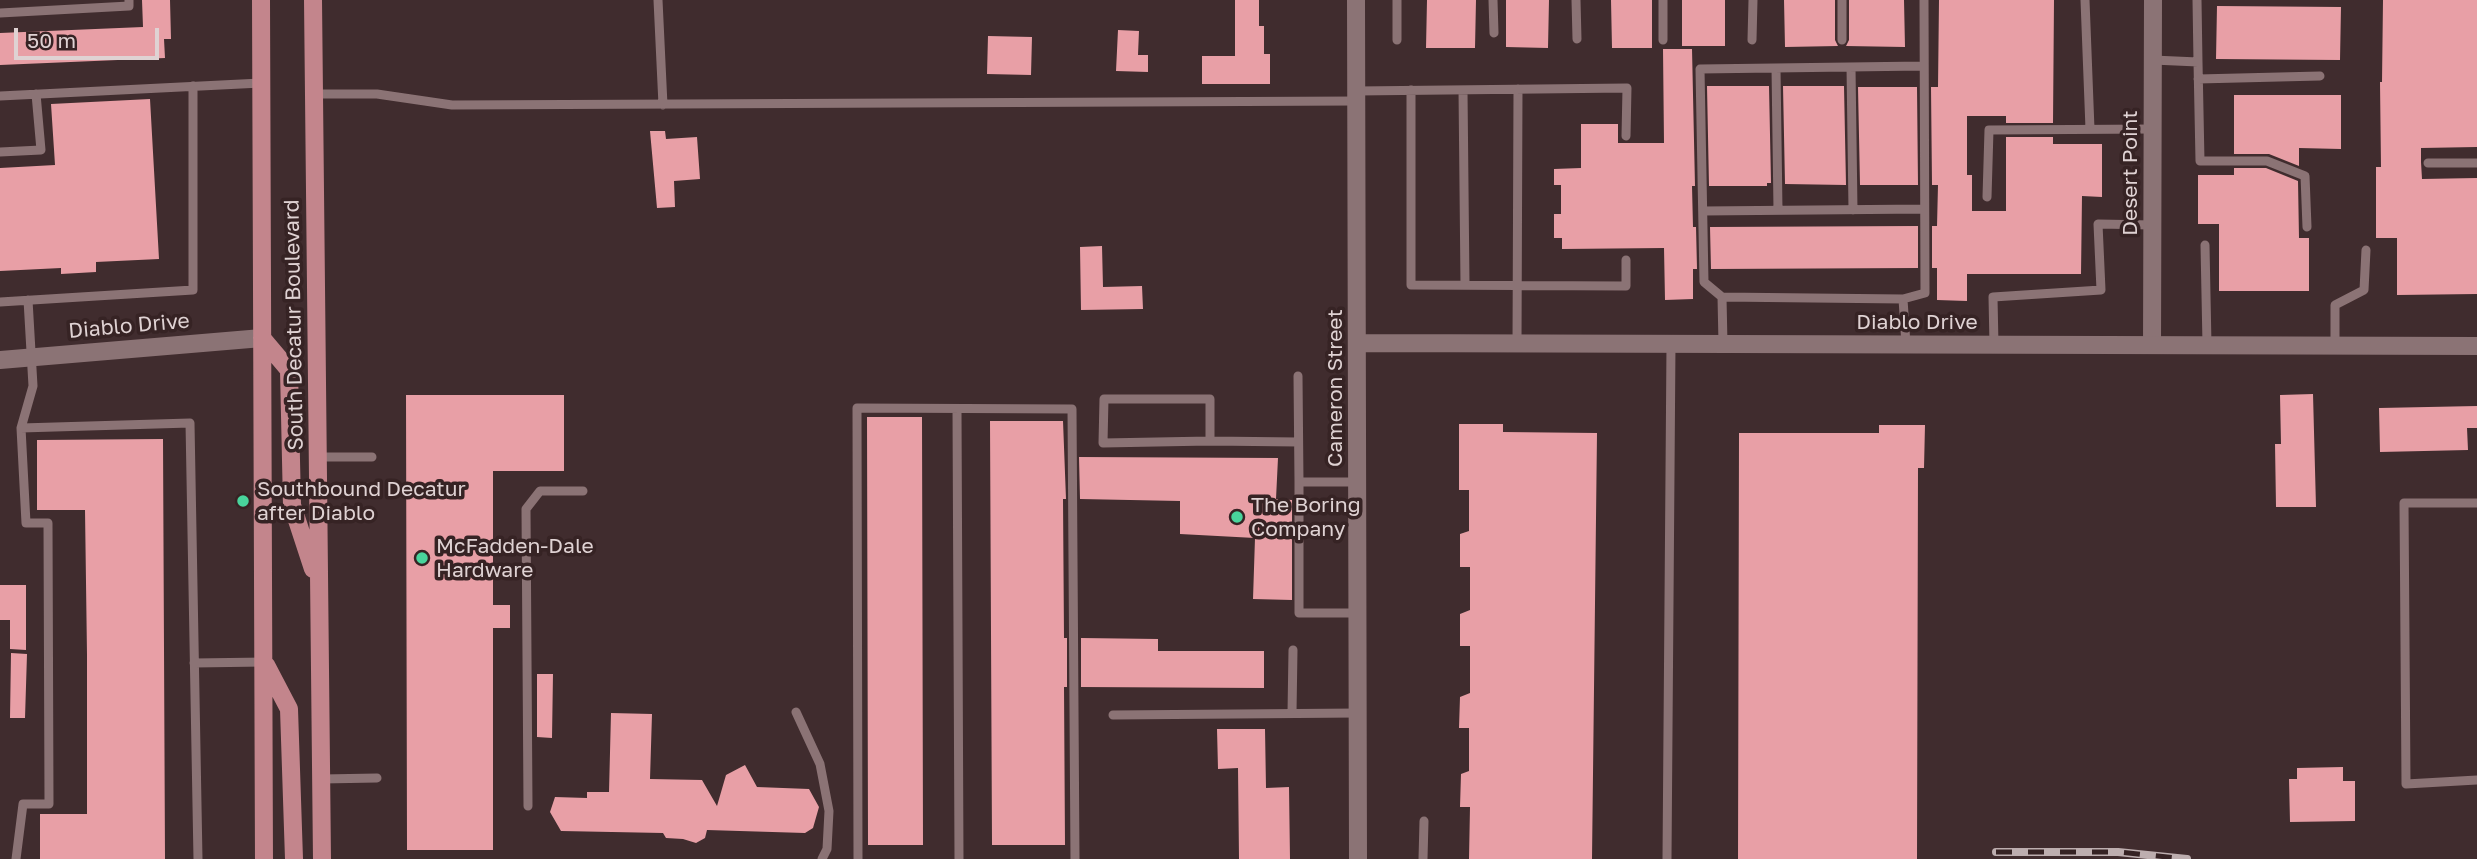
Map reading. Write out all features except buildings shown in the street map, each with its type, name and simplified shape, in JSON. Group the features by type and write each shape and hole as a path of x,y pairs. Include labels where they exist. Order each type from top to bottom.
{"main road":[{"name":"South Decatur Boulevard","path":"261,0 264,859"},
{"name":"South Decatur Boulevard","path":"313,0 322,859"},
{"path":"262,338 289,370 292,505 319,586"},
{"path":"265,662 289,709 294,859"}],"street":[{"name":"Cameron Street","path":"1356,0 1358,859"},
{"name":"Desert Point","path":"2152,345 2153,0"},
{"name":"Diablo Drive","path":"0,360 262,338"},
{"name":"Diablo Drive","path":"1357,343 2477,346"}],"lane":[{"path":"0,13 130,6 129,0"},
{"path":"658,0 663,105"},
{"path":"1397,0 1397,40"},
{"path":"1493,0 1494,33"},
{"path":"1576,0 1577,39"},
{"path":"1663,0 1663,40"},
{"path":"1752,40 1753,0"},
{"path":"1842,0 1842,40"},
{"path":"1923,66 1700,68 1704,282 1722,297 1903,299 1925,293 1924,0"},
{"path":"2085,0 2090,129"},
{"path":"2197,0 2200,162 2267,161 2305,176 2307,227"},
{"path":"2153,60 2198,62"},
{"path":"1851,66 1853,210"},
{"path":"1776,68 1778,210"},
{"path":"2198,79 2320,76"},
{"path":"0,96 261,83"},
{"path":"0,302 193,290 193,86"},
{"path":"314,94 377,94 452,105 663,105 1356,96 1411,90 1627,88 1626,136"},
{"path":"1517,343 1518,89"},
{"path":"1411,90 1411,285 1626,286 1626,260"},
{"path":"1463,90 1465,285"},
{"path":"0,152 41,149 36,94"},
{"path":"1987,197 1989,130 2153,129"},
{"path":"2428,163 2477,163"},
{"path":"1703,211 1924,209"},
{"path":"1994,345 1993,297 2101,290 2098,224 2152,225"},
{"path":"2205,245 2207,345"},
{"path":"2335,345 2335,305 2364,290 2366,250"},
{"path":"1722,297 1723,344"},
{"path":"1903,299 1906,345"},
{"path":"16,859 23,804 49,804 48,523 26,523 21,428 33,386 28,300"},
{"path":"1667,859 1671,344"},
{"path":"1298,376 1299,613 1358,613"},
{"path":"1210,441 1210,399 1104,399 1103,443 1298,442"},
{"path":"858,859 857,408 1072,409 1075,859"},
{"path":"957,409 959,859"},
{"path":"21,428 190,423 198,859"},
{"path":"318,457 372,457"},
{"path":"1299,482 1357,482"},
{"path":"528,806 526,509 540,491 583,491"},
{"path":"2477,503 2404,503 2406,784 2477,780"},
{"path":"1292,713 1293,650"},
{"path":"194,663 265,662"},
{"path":"796,712 820,764 829,811 827,849 822,859"},
{"path":"1113,715 1358,713"},
{"path":"322,779 377,778"},
{"path":"1423,859 1424,821"}],"railway":[{"path":"1996,852 2118,852 2187,859"}],"place":[{"name":"Southbound Decatur after Diablo","path":"243,501"},
{"name":"The Boring Company","path":"1237,517"},
{"name":"McFadden-Dale Hardware","path":"422,558"}]}
